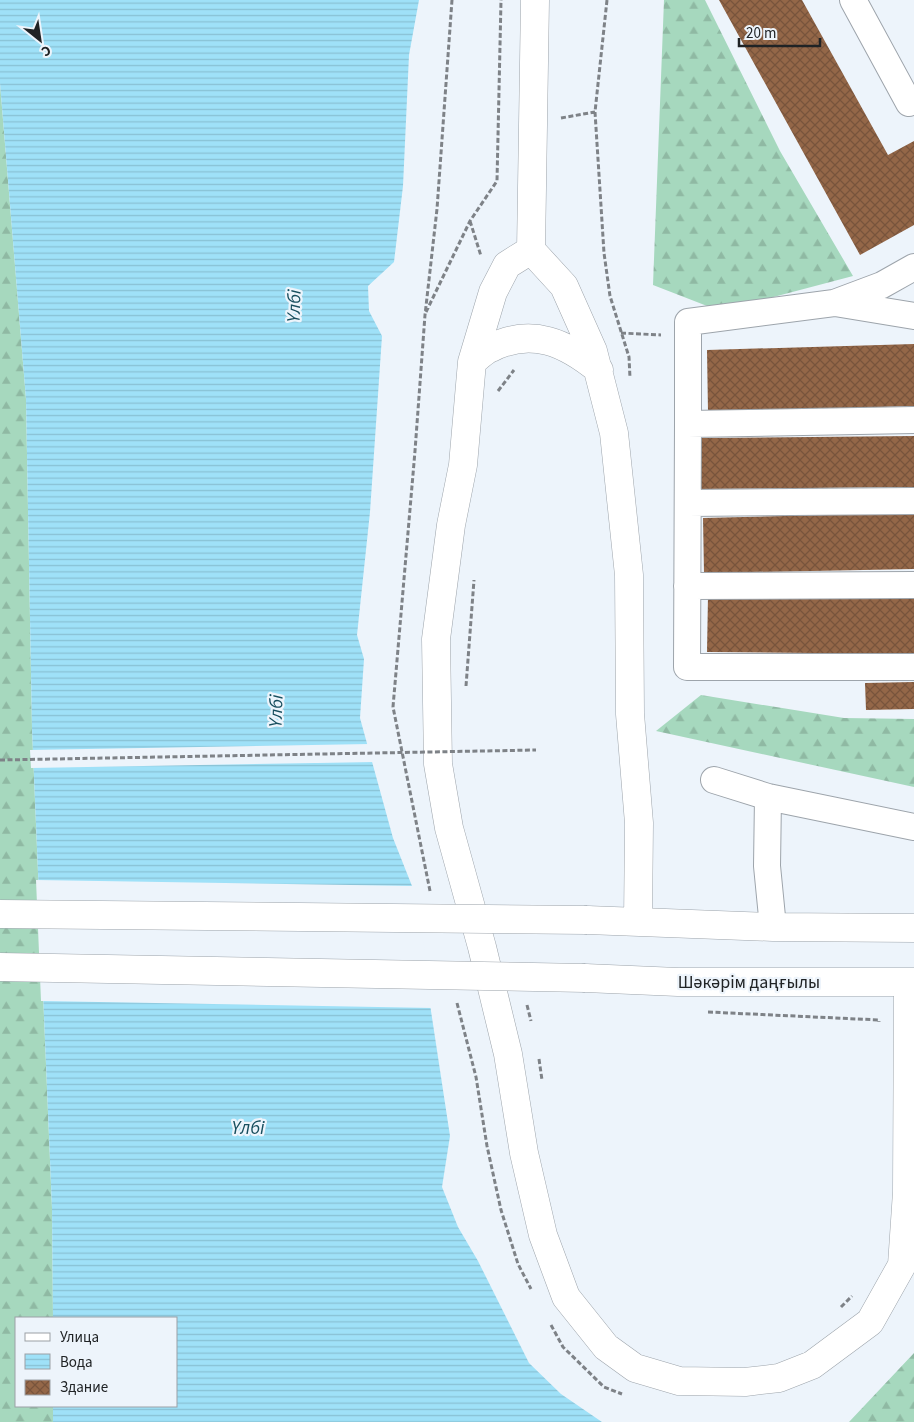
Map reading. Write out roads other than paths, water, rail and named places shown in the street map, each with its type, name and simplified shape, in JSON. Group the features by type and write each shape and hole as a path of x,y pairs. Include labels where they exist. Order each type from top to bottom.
{"main road":[{"path":"535,0 531,250 564,286 593,351 614,433 628,575 630,714 639,823 638,922"},
{"path":"531,250 507,265 493,292 472,362 463,465 451,525 436,639 438,764 448,828 482,947 508,1054 524,1153 544,1235 566,1296 606,1347 635,1368 679,1381 745,1382 779,1378 812,1365 870,1322 902,1265 907,1192 911,982"},
{"path":"472,362 490,348 512,340 535,338 558,343 579,354 599,370"},
{"path":"0,914 587,920 774,928 914,928"},
{"name":"Шәкәрім даңғылы","path":"0,967 585,978 678,982 911,982"}],"street":[{"path":"853,0 909,103 914,100"},
{"path":"914,267 882,285 834,303 688,322 687,586 687,667 914,667"},
{"path":"834,303 914,316"},
{"path":"688,424 914,420"},
{"path":"688,503 914,501"},
{"path":"687,586 914,585"},
{"path":"714,780 768,797 914,826"},
{"path":"768,797 767,866 774,928"}],"water":[{"name":"Үлбі","path":"0,0 419,0 409,55 403,186 394,262 368,286 369,311 382,336 370,512 357,635 364,659 360,718 393,838 412,886 450,1136 442,1187 458,1227 478,1261 529,1363 561,1394 602,1422 53,1422 53,1407 178,1407 178,1317 53,1317 52,1208 32,728 26,399 0,83"}]}
